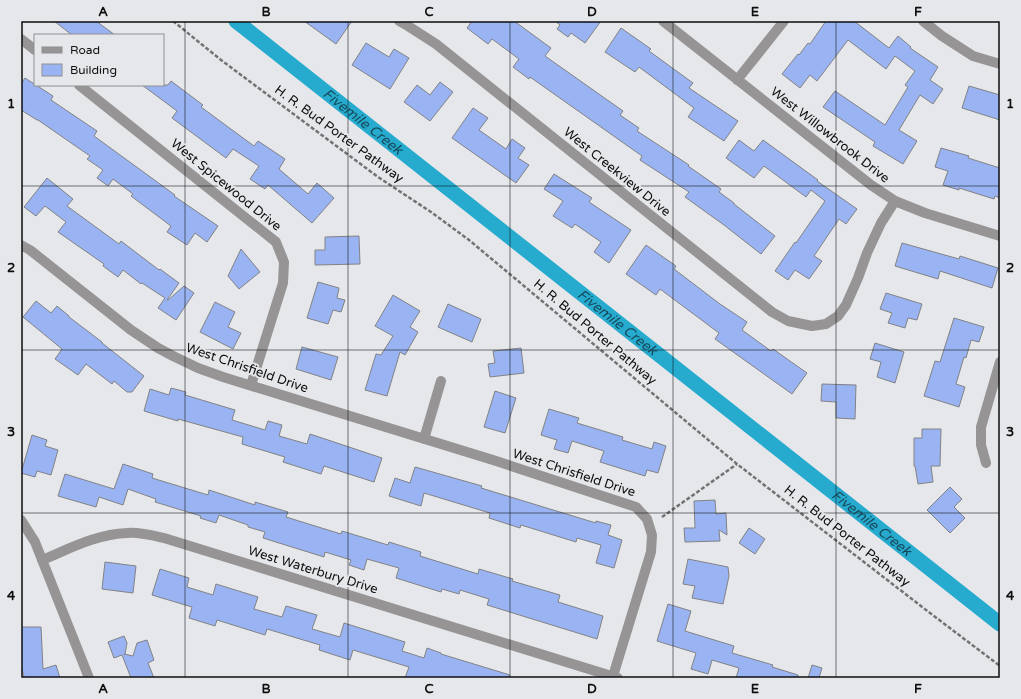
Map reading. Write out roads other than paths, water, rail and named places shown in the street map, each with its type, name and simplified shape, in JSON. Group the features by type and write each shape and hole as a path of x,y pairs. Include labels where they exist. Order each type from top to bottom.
{"street":[{"name":"West Creekview Drive","path":"399,21 436,44 772,312 788,321 812,326 826,324 838,316 846,305 881,223 895,201"},
{"name":"West Willowbrook Drive","path":"663,21 871,185 895,201 925,213 1000,236"},
{"path":"737,80 784,21"},
{"path":"923,21 942,36 973,56 1000,64"},
{"path":"21,39 34,49"},
{"name":"West Spicewood Drive","path":"80,86 276,242 284,262 283,283 251,385"},
{"name":"West Chrisfield Drive","path":"21,245 30,250 131,330 158,348 198,368 493,460 636,507 647,519 652,535 651,552 616,677"},
{"path":"986,462 981,445 981,427 1000,362"},
{"path":"424,439 442,381"},
{"path":"21,520 35,542 89,678"},
{"name":"West Waterbury Drive","path":"42,560 107,535 127,533 144,534 171,540 616,677"}],"waterway":[{"name":"Fivemile Creek","path":"236,21 1000,624"}]}
